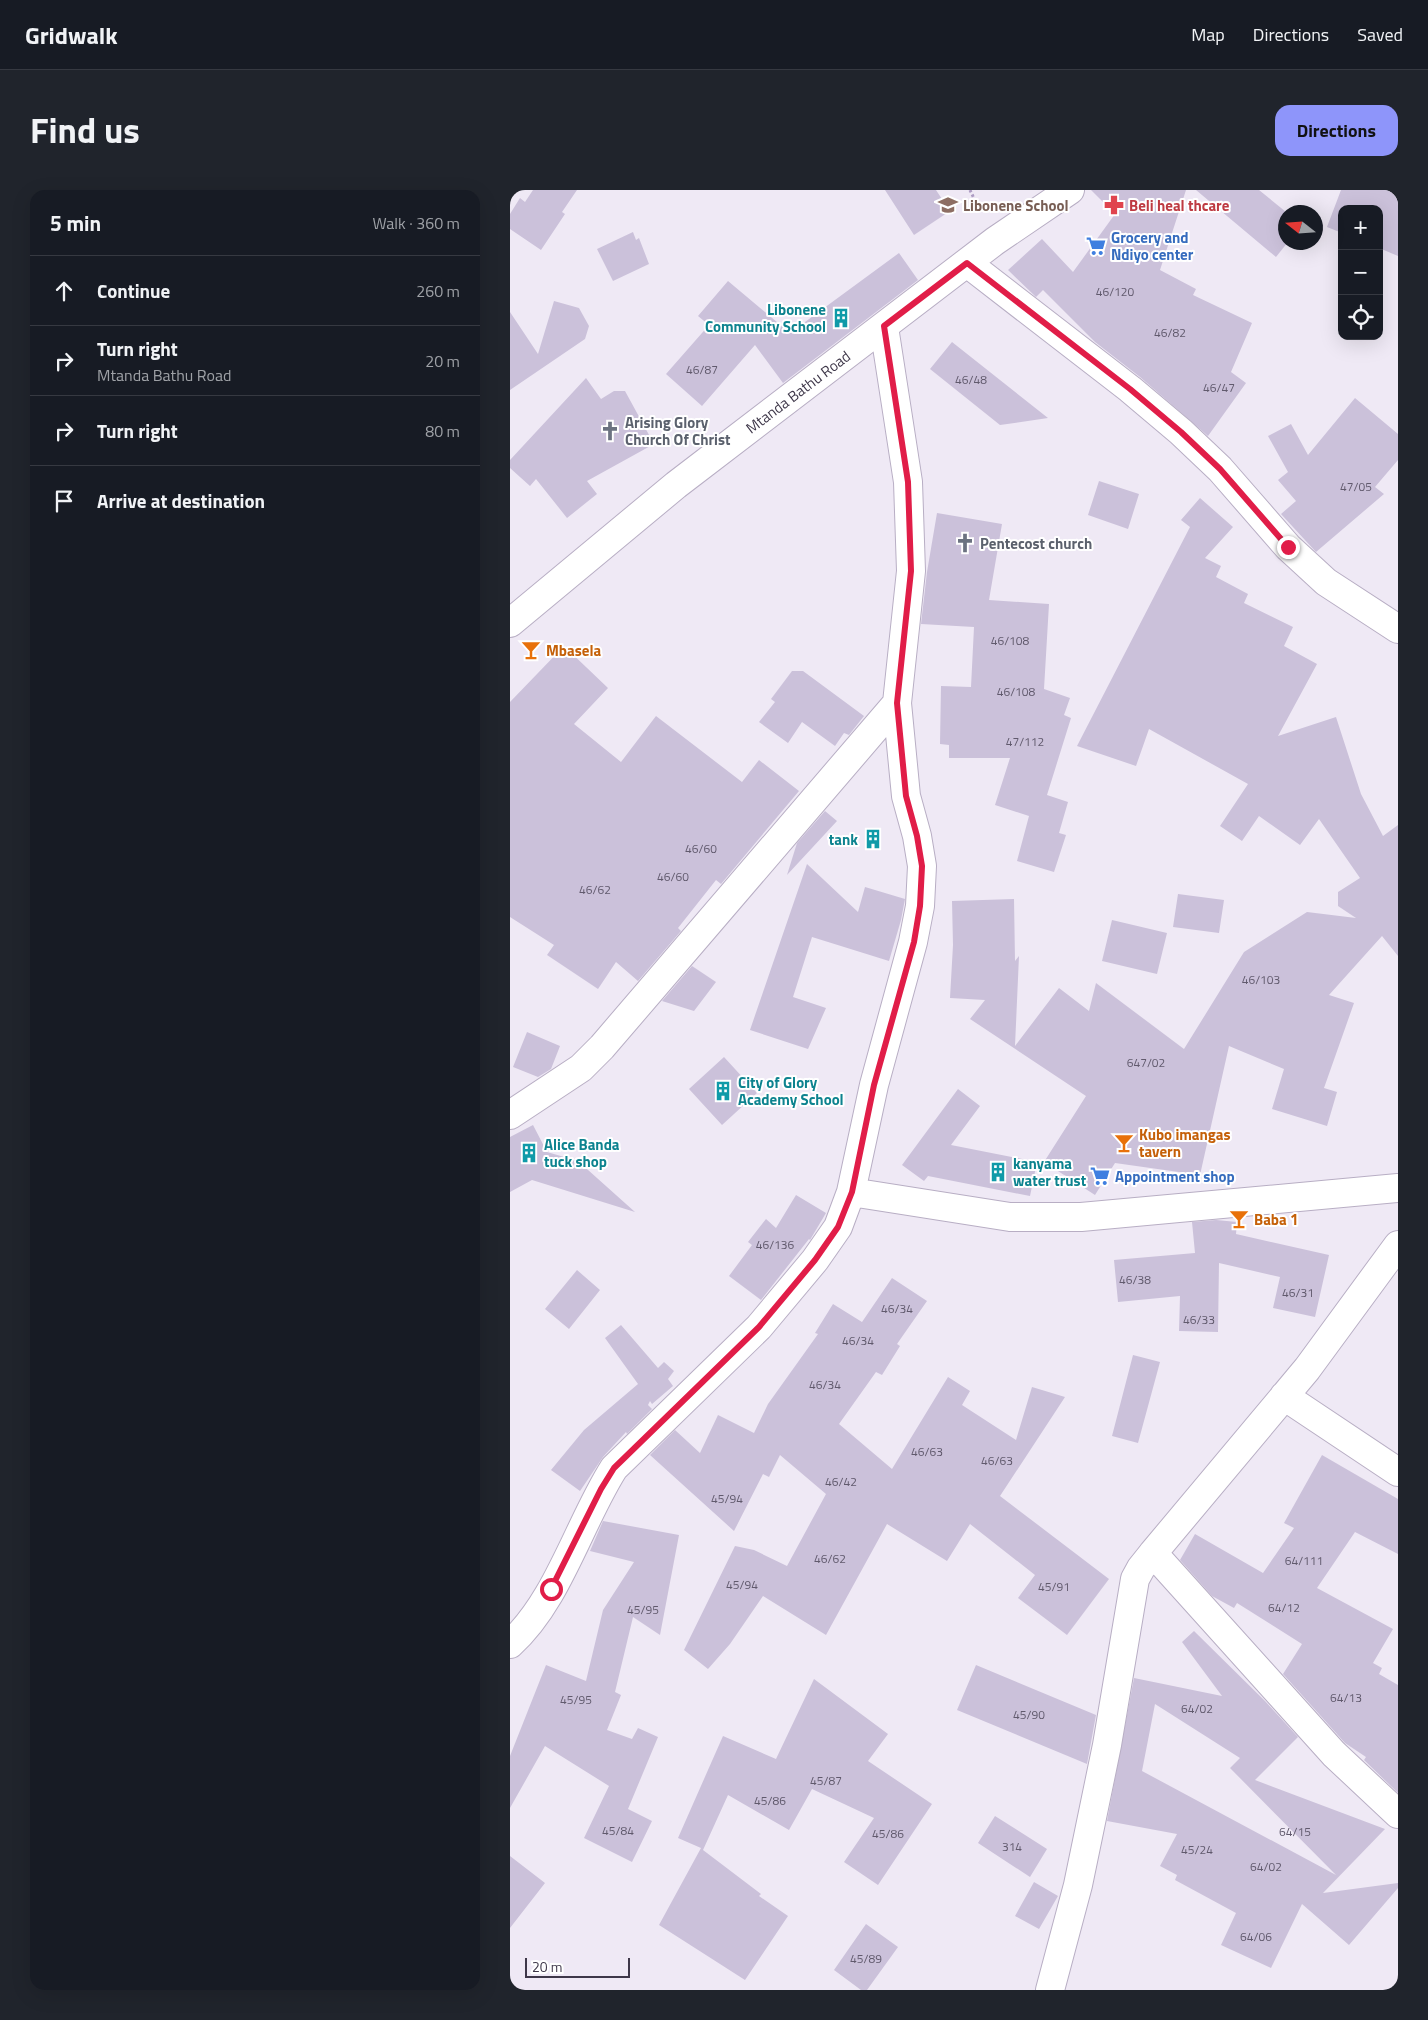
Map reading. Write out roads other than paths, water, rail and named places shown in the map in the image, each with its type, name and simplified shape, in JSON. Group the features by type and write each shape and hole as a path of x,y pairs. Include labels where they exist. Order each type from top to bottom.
{"street":[{"name":"Mtanda Bathu Road","path":"510,623 676,484 995,241 1070,190"},
{"path":"967,263 1130,389 1181,432 1220,469 1288,547 1326,582 1398,629"},
{"path":"510,1644 536,1616 601,1489 614,1468 759,1327 815,1260 838,1227 852,1192 874,1085 914,942 920,906 922,866 917,836 906,796 897,703 911,571 909,502 908,482 884,326"},
{"path":"510,1115 582,1068 897,703"},
{"path":"852,1192 1010,1217 1046,1217 1081,1216 1398,1188"},
{"path":"1050,1990 1078,1886 1107,1745 1135,1579 1153,1552 1307,1369 1398,1244"},
{"path":"1284,1396 1398,1472"},
{"path":"1153,1552 1334,1754 1398,1814"}],"place":[{"name":"Libonene School","path":"948,205"},
{"name":"Beli heal thcare","path":"1114,205"},
{"name":"Grocery and Ndiyo center","path":"1096,246"},
{"name":"Libonene Community School","path":"841,318"},
{"name":"Arising Glory Church Of Christ","path":"610,431"},
{"name":"Pentecost church","path":"965,543"},
{"name":"Mbasela","path":"531,650"},
{"name":"tank","path":"873,839"},
{"name":"City of Glory Academy School","path":"723,1091"},
{"name":"Kubo imangas tavern","path":"1124,1143"},
{"name":"Alice Banda tuck shop","path":"529,1153"},
{"name":"kanyama water trust","path":"998,1172"},
{"name":"Appointment shop","path":"1100,1176"},
{"name":"Baba 1","path":"1239,1219"}]}
